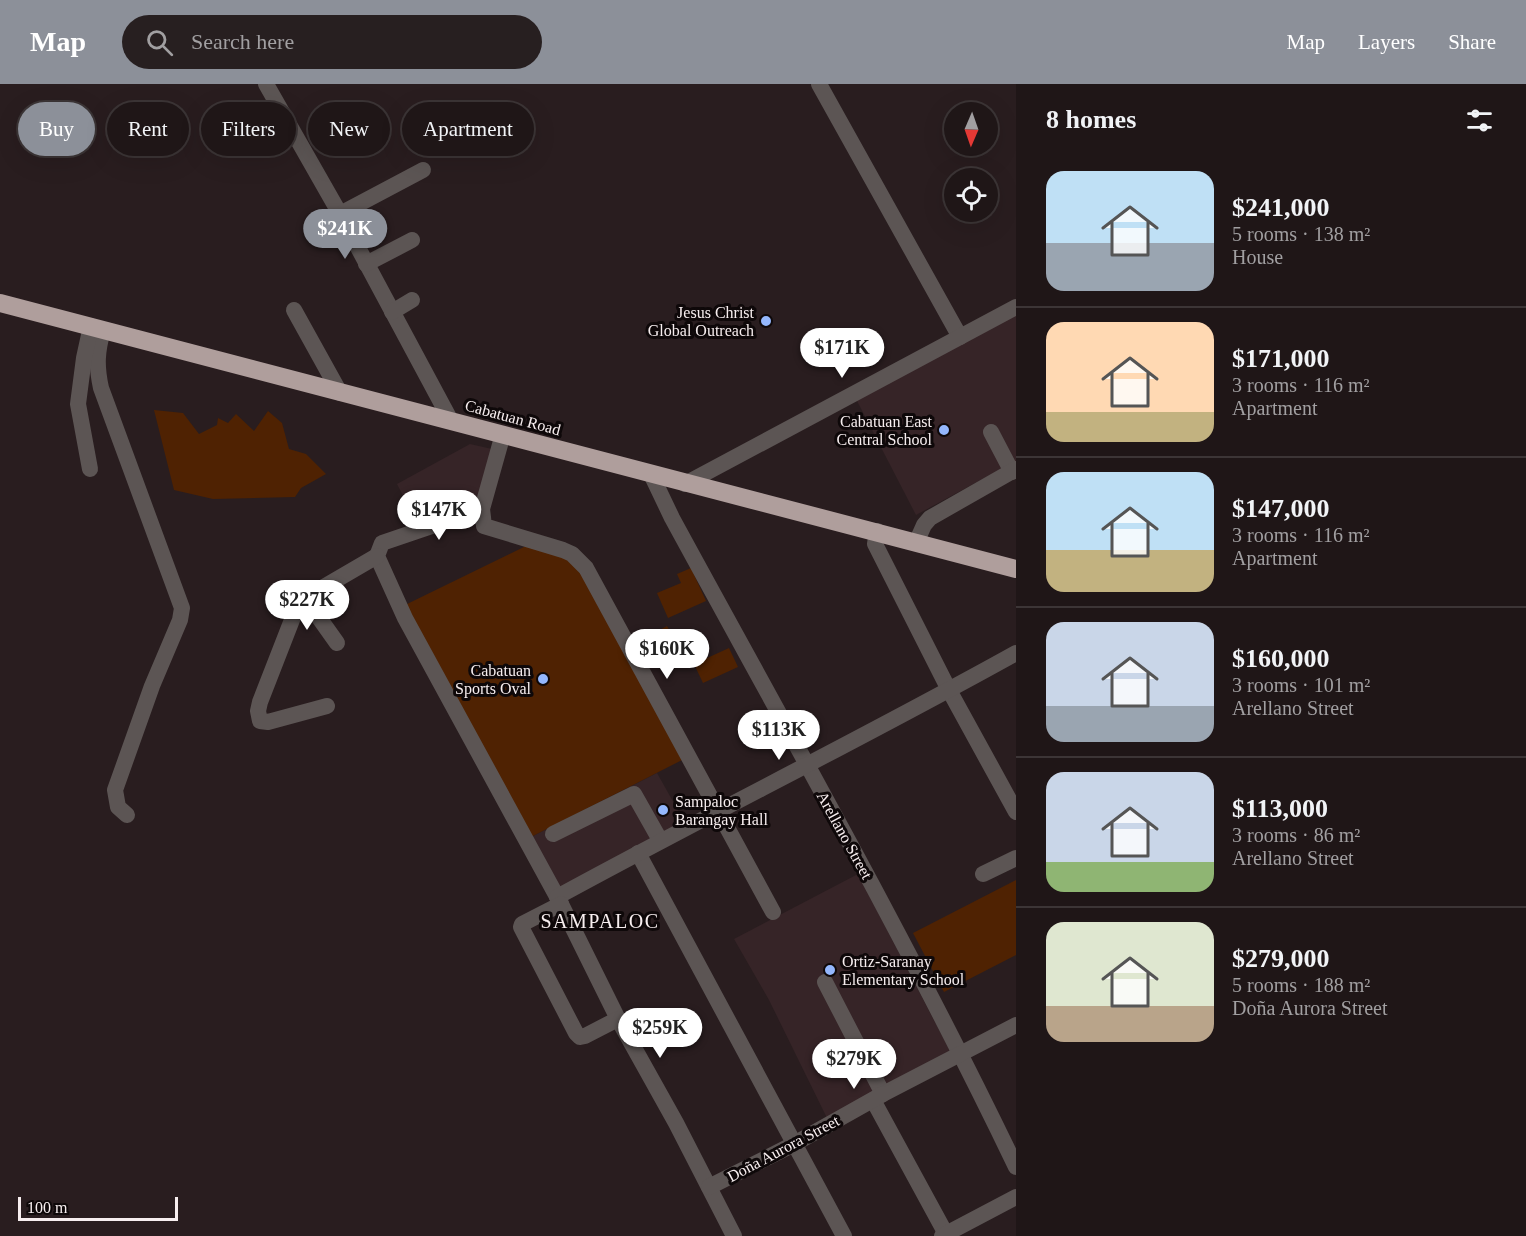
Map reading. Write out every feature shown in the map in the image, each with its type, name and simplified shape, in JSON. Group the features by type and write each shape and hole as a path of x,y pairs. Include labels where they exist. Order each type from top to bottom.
{"highway":[{"name":"Cabatuan Road","path":"0,303 685,483 878,531 1016,569"}],"street":[{"path":"266,84 340,214 451,421"},
{"path":"819,84 960,337"},
{"path":"340,214 423,170"},
{"path":"366,264 412,240"},
{"path":"392,312 412,300"},
{"path":"685,483 1016,307"},
{"path":"294,310 339,393"},
{"path":"90,469 78,404 84,358 97,328"},
{"path":"97,328 97,370 101,388 182,608 180,620 152,686 115,790 118,807 127,815"},
{"path":"916,543 924,525 930,518 1014,472 991,432"},
{"path":"503,434 482,509 484,526 563,550 572,554 586,568 773,912"},
{"name":"Arellano Street","path":"651,474 672,518 962,1054 1016,1167"},
{"path":"327,706 268,722 260,721 260,702 291,620 305,598 377,556 382,543 482,509"},
{"path":"878,531 875,544 949,690 1016,812"},
{"path":"377,556 405,618 559,901 618,1019 734,1236"},
{"path":"305,598 337,644"},
{"path":"618,1019 580,1037 521,927 522,924 660,840 807,766 1016,653"},
{"path":"553,834 634,794 660,840"},
{"path":"638,853 844,1236"},
{"path":"983,874 1016,858"},
{"path":"825,982 944,1235 1016,1197"},
{"name":"Doña Aurora Street","path":"709,1187 1016,1025"}],"shaded area":[{"name":"Cabatuan East Central School","path":"1016,315 1016,461 916,515 856,399"},
{"path":"154,410 183,413 199,434 217,425 218,418 228,423 236,414 254,431 268,411 282,423 289,449 306,454 326,474 301,488 295,497 213,499 174,490"},
{"path":"470,444 492,449 479,502 417,523 397,484"},
{"name":"Cabatuan Sports Oval","path":"526,546 567,559 581,570 686,758 529,838 405,605"},
{"path":"691,568 706,601 668,618 657,593 681,583 677,574"},
{"path":"667,626 681,651 648,669 634,644"},
{"path":"729,648 738,667 703,683 694,664"},
{"path":"657,773 684,821 557,893 529,838"},
{"name":"Ortiz-Saranay Elementary School","path":"858,874 950,1051 827,1118 769,1000 734,939"},
{"path":"1016,880 1016,955 944,992 913,933"}],"place":[{"name":"Jesus Christ Global Outreach","path":"766,321"},
{"name":"Cabatuan East Central School","path":"944,430"},
{"name":"Cabatuan Sports Oval","path":"543,679"},
{"name":"Sampaloc Barangay Hall","path":"663,810"},
{"name":"Ortiz-Saranay Elementary School","path":"830,970"}],"district":[{"name":"SAMPALOC","path":"600,921"}]}
